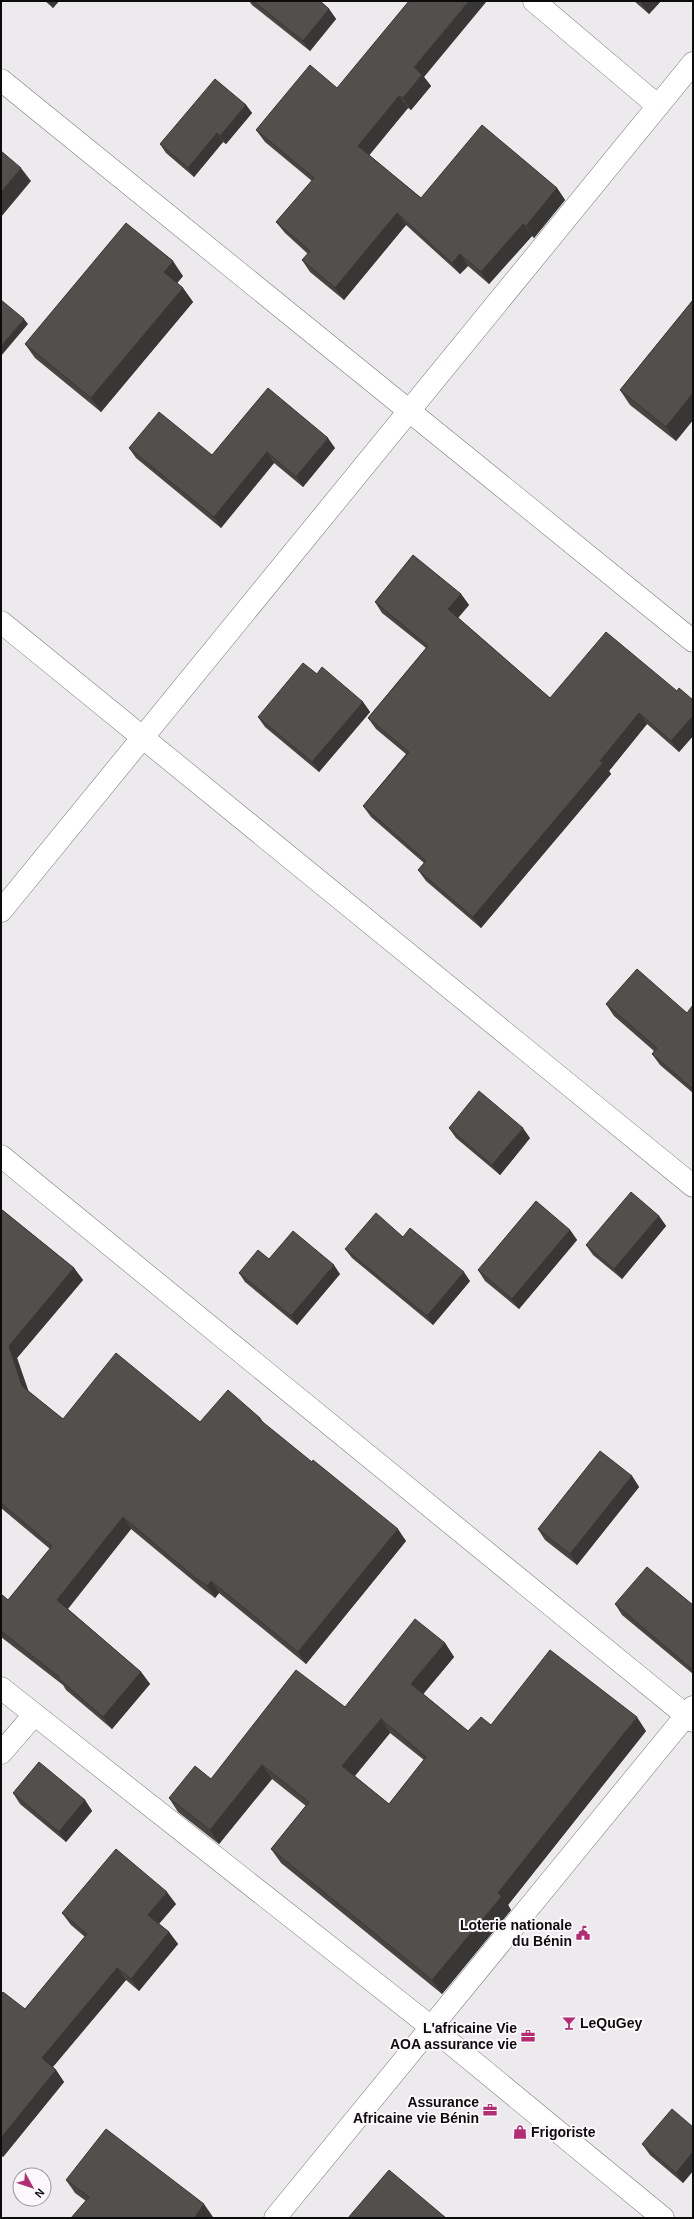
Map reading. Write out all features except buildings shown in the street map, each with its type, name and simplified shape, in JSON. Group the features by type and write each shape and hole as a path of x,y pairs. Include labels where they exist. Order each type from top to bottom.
{"street":[{"path":"534,1 658,106"},
{"path":"1,911 693,63"},
{"path":"1,80 408,412 693,641"},
{"path":"1,622 693,1186"},
{"path":"1,1156 691,1714 431,2027 275,2218"},
{"path":"1,1688 431,2027 663,2218"},
{"path":"1,1754 34,1715"}],"place":[{"name":"Loterie nationale du Bénin","path":"583,1933"},
{"name":"LeQuGey","path":"569,2023"},
{"name":"L'africaine Vie AOA assurance vie","path":"528,2036"},
{"name":"Assurance Africaine vie Bénin","path":"490,2110"},
{"name":"Frigoriste","path":"520,2132"}]}
